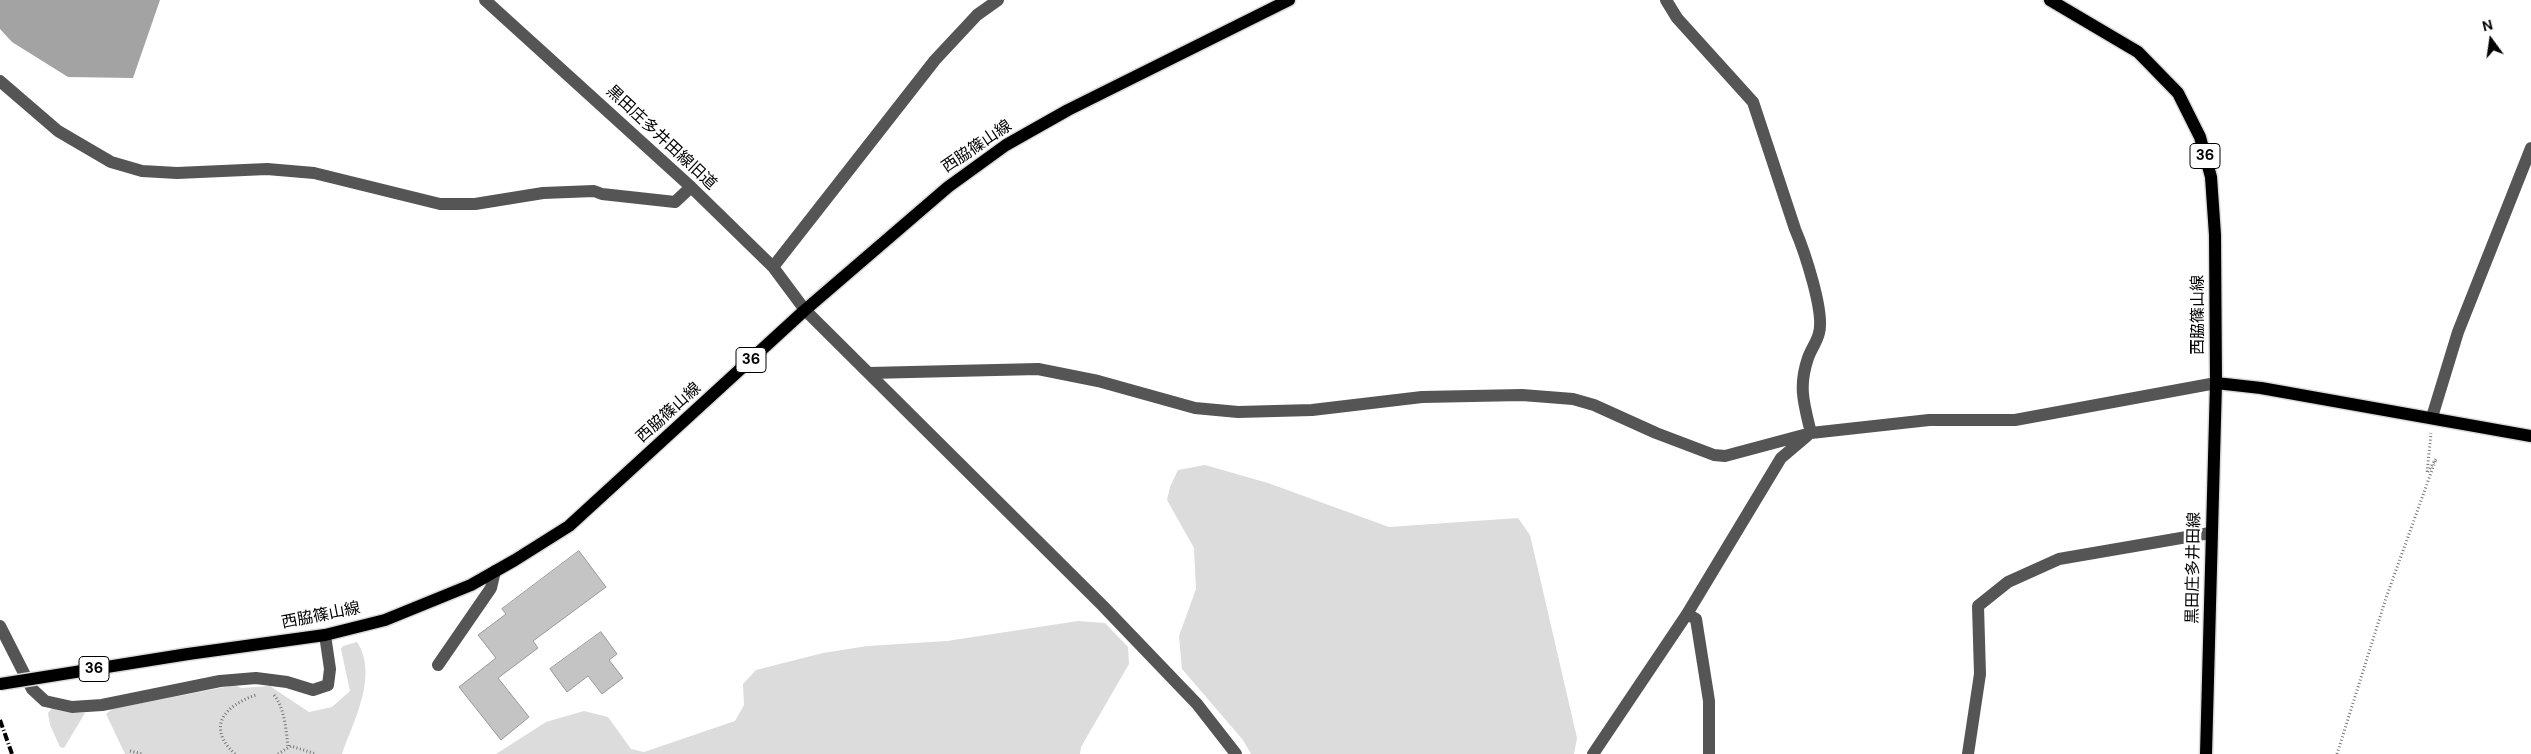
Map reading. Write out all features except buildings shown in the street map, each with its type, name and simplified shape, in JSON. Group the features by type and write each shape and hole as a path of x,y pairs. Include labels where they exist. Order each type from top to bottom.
{"main road":[{"name":"西脇篠山線","path":"0,684 188,654 325,635 385,620 471,585 569,526 805,310 948,187 1006,145 1068,110 1289,0"},
{"name":"西脇篠山線","path":"2050,0 2138,52 2178,92 2200,138 2211,177 2215,235 2216,383"},
{"path":"2216,383 2261,388 2531,436"},
{"name":"黒田庄多井田線","path":"2206,754 2210,533 2216,383"}],"street":[{"name":"黒田庄多井田線旧道","path":"485,0 691,187 772,268 805,310 1110,613 1196,704 1236,754"},
{"path":"772,268 935,60 977,15 998,0"},
{"path":"1666,0 1677,18 1752,102 1795,229 1804,250 1817,296 1820,332 1808,358 1801,391 1810,433"},
{"path":"0,81 58,132 111,162 142,171 177,173 267,168 314,173 440,204 475,204 543,193 594,191 602,194 675,202 691,187"},
{"path":"2432,417 2458,332 2531,148"},
{"path":"869,373 1038,369 1098,381 1195,408 1238,412 1312,410 1422,397 1522,395 1573,399 1594,405 1656,433 1714,455 1725,456 1810,433 1929,420 2015,420 2216,383"},
{"path":"1594,754 1687,614 1781,458 1810,433"},
{"path":"1968,754 1980,674 1978,606 2008,582 2059,559 2210,533"},
{"path":"438,665 491,588 495,571"},
{"path":"1687,614 1696,620 1709,701 1709,754"},
{"path":"0,626 32,689 45,701 72,707 102,705 220,681 256,678 287,682 313,690 328,685 330,669 325,635"}],"path":[{"path":"2337,754 2386,598 2436,459 2427,473 2432,417"},
{"path":"235,754 224,741 221,723 223,715 240,700 265,692 274,695 279,702 288,747"},
{"path":"278,754 288,747 316,754"},
{"path":"130,751 143,754"}],"shaded area":[{"path":"0,0 160,0 133,78 68,77 12,42 0,29"},
{"path":"1205,465 1268,483 1389,527 1518,518 1530,535 1577,738 1574,754 1251,754 1243,740 1182,669 1179,636 1196,589 1194,548 1167,500 1170,487 1178,470"},
{"path":"1078,621 1105,623 1128,647 1129,664 1081,747 1080,754 496,754 546,722 584,711 608,717 631,749 644,752 735,721 744,705 743,684 756,670 823,653 867,646 947,641"},
{"path":"357,642 363,655 365,684 362,698 342,754 125,754 106,714 112,709 235,685 241,688 270,686 309,712 332,707 350,691 341,649 343,646"},
{"path":"52,708 74,713 85,713 64,748 60,747 50,725 48,713"}],"railway":[{"path":"0,720 12,754"}]}
